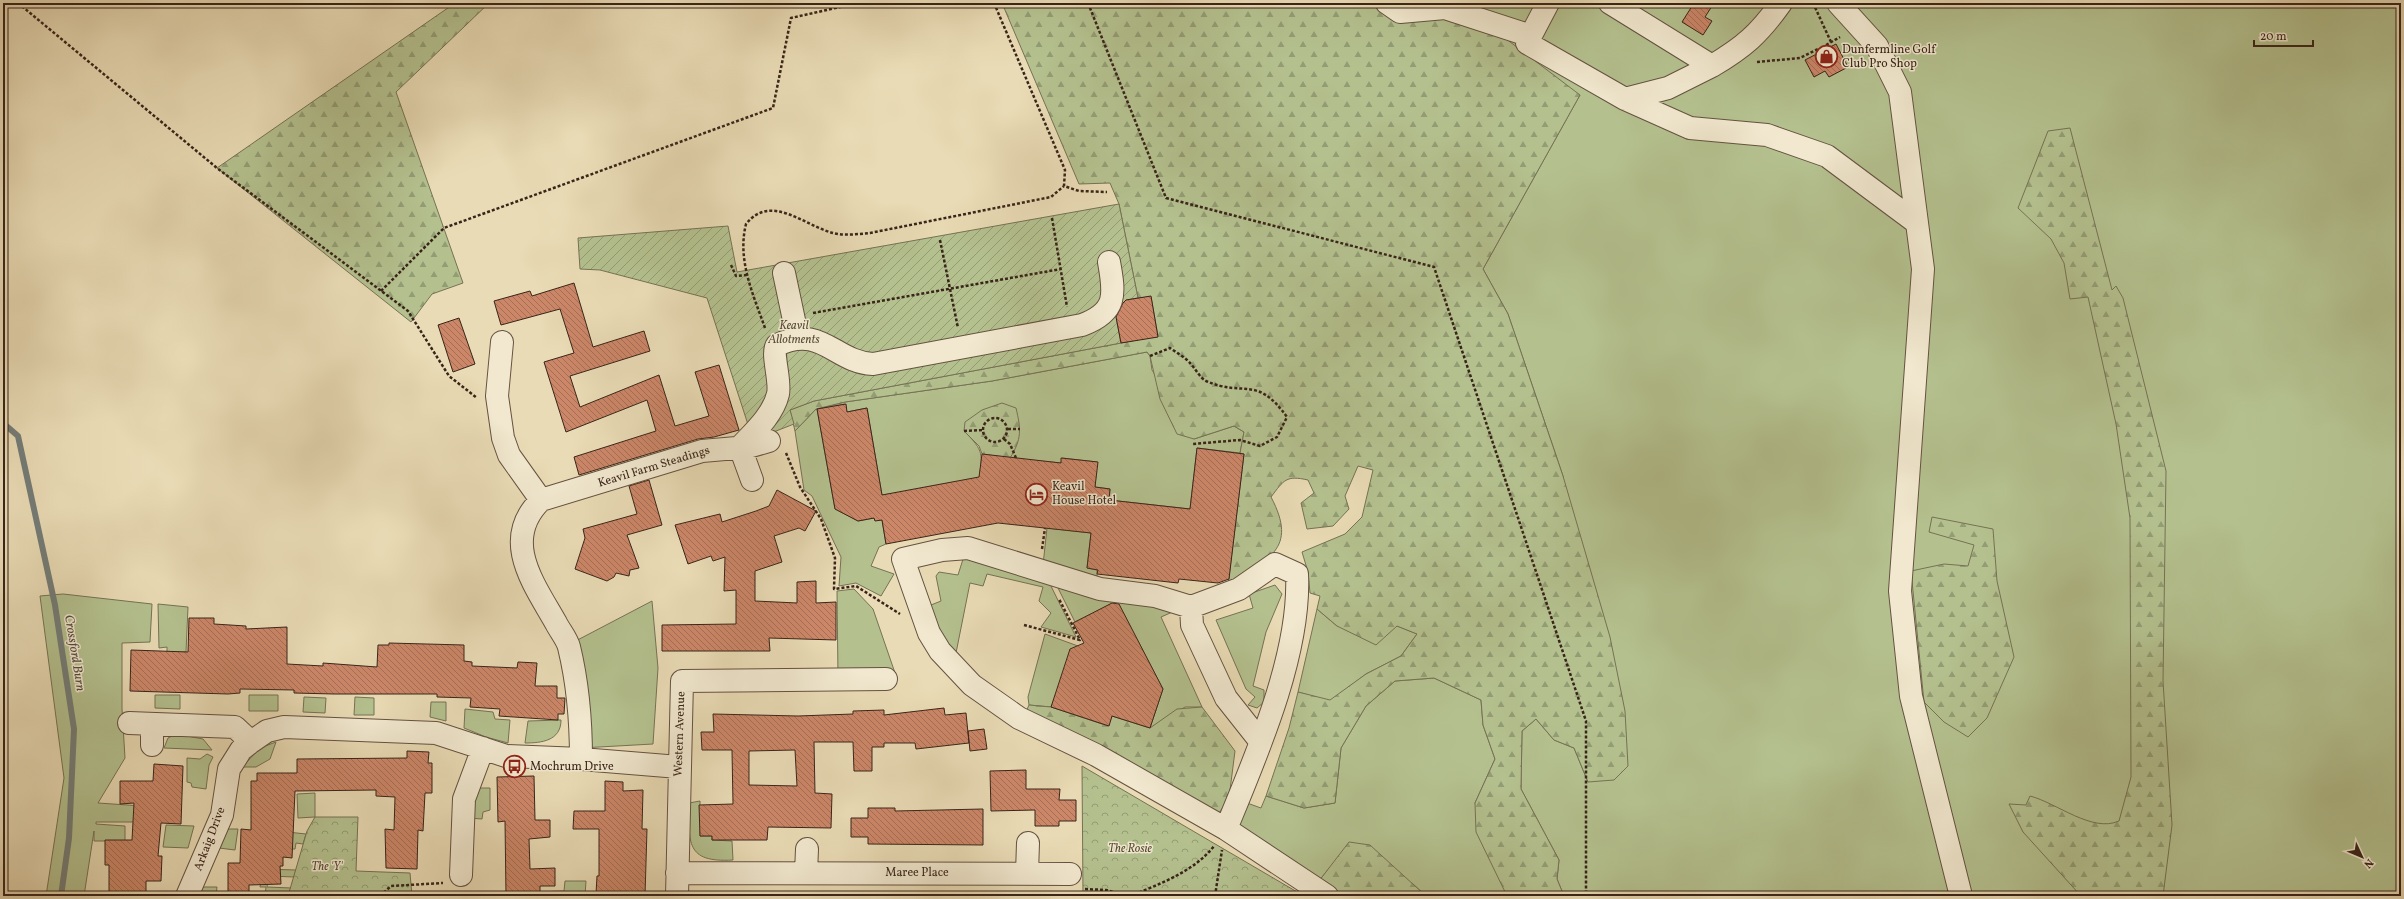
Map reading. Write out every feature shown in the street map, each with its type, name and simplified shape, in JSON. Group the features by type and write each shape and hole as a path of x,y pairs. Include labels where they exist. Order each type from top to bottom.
{"street":[{"path":"1387,3 1400,12 1445,8 1531,36"},
{"path":"1548,3 1527,43 1625,99 1690,128 1767,135 1827,156 1917,223"},
{"path":"1610,3 1712,66"},
{"path":"1625,99 1668,88 1712,66 1741,49 1768,22 1781,3"},
{"path":"1838,3 1877,46 1900,92 1923,269 1900,591 1912,696 1961,896"},
{"path":"752,480 740,447 766,419 778,396 779,377 774,348 780,344 798,339 819,341 863,364 873,364 1091,322 1107,310 1112,299 1114,288 1109,262"},
{"path":"784,273 798,339"},
{"path":"502,342 497,379 499,416 509,455 541,500 528,518 521,544 527,572 568,645 579,698 581,759"},
{"name":"Keavil Farm Steadings","path":"541,500 702,451 740,447 769,441"},
{"path":"1226,829 1260,741 1287,662 1299,600 1297,574 1275,564 1239,589 1191,607 1155,596 1100,589 968,548 942,550 903,559 929,633 940,651 972,685 1019,718 1096,755 1226,829 1327,896"},
{"path":"1191,607 1192,625 1226,698 1260,741"},
{"name":"Western Avenue","path":"677,896 682,681 886,679"},
{"path":"130,723 152,734 235,727 251,742 267,731 292,727 436,733 506,756 581,759 679,767"},
{"name":"Arkaig Drive","path":"187,896 222,814 229,769 241,750 251,742"},
{"path":"461,875 464,799 483,748"},
{"path":"1027,873 1028,843"},
{"path":"806,873 807,849"},
{"name":"Maree Place","path":"677,873 1070,874"}],"path":[{"path":"18,3 218,168 408,311 449,376 499,416"},
{"path":"381,291 444,228 773,108 791,18 858,3"},
{"path":"994,3 1064,170 1064,186"},
{"path":"1088,3 1166,198 1434,267 1586,721 1586,896"},
{"path":"1813,3 1831,42"},
{"path":"1756,62 1800,58 1818,49"},
{"path":"1064,186 1079,191 1106,192"},
{"path":"774,348 768,339 747,275 743,252 744,231 746,224 758,212 767,210 780,211 833,233 870,233 1050,197 1064,186"},
{"path":"1052,218 1070,327"},
{"path":"940,240 951,289 961,348"},
{"path":"731,264 736,276 747,275"},
{"path":"793,316 1061,269"},
{"path":"1150,356 1170,348 1189,362 1205,381 1231,388 1259,390 1275,401 1286,417 1277,437 1260,446 1240,440 1192,444"},
{"path":"994,417 1004,420 1008,429 1004,439 995,443 986,439 982,430 985,421 994,417"},
{"path":"1008,429 1020,429"},
{"path":"964,430 982,430"},
{"path":"1004,439 1010,444 1016,458"},
{"path":"769,441 777,452 788,453 800,487 822,519 836,558 834,589 856,586 902,616"},
{"path":"1024,625 1080,640 1046,572"},
{"path":"1070,874 1076,888 1106,890 1129,896 1162,883 1206,856 1226,829"},
{"path":"1215,896 1226,829"},
{"path":"380,896 391,886 452,883 461,875"}],"green space":[{"path":"455,3 489,3 396,92 463,283 432,294 411,322 217,168"},
{"path":"1002,3 1378,3 1448,13 1493,29 1580,95 1483,269 1508,314 1563,476 1610,637 1625,711 1628,766 1614,780 1588,782 1574,748 1554,740 1536,719 1522,731 1521,789 1559,860 1557,879 1564,896 1507,896 1476,832 1475,803 1495,759 1483,725 1481,700 1434,678 1395,681 1366,706 1341,748 1335,803 1304,808 1266,796 1289,728 1298,692 1330,700 1366,674 1401,656 1417,634 1397,626 1376,645 1337,626 1317,609 1320,596 1310,593 1308,572 1302,552 1345,534 1362,517 1373,470 1358,466 1345,496 1349,509 1333,526 1307,529 1301,503 1314,493 1308,480 1295,478 1286,480 1279,486 1271,497 1279,515 1282,529 1280,541 1275,551 1255,568 1228,585 1244,454 1240,453 1244,432 1234,426 1194,439 1177,434 1160,399 1150,356 1147,352 992,381 845,402 816,409 795,431 790,410 814,401 1158,336 1151,297 1138,298 1119,204 1110,183 1079,184"},
{"path":"1378,3 2401,3 2401,896 1564,896 1557,879 1559,860 1521,789 1522,731 1536,719 1554,740 1574,748 1588,782 1563,476 1508,314 1483,269 1580,95"},
{"path":"2070,128 2112,290 2116,286 2123,298 2166,471 2163,681 2172,825 2163,896 2081,896 2023,832 2009,804 2026,805 2030,796 2074,816 2098,823 2109,824 2119,821 2131,777 2130,518 2116,424 2088,297 2070,299 2064,263 2051,239 2018,208 2048,131"},
{"name":"Keavil Allotments","path":"1119,204 1138,298 1126,300 1115,311 1121,343 814,401 790,410 794,424 753,440 707,298 600,270 580,269 578,238 728,226 737,272"},
{"path":"1147,352 1150,356 1152,370 1194,439 1234,426 1244,432 1240,453 1197,448 1190,509 1109,500 1110,489 1095,487 1097,462 1062,458 1061,463 1010,458 964,431 979,449 981,465 979,482 882,495 867,408 847,412 845,404 817,409 835,509 858,521 874,518 882,520 886,544 879,547 871,566 894,574 881,596 856,583 839,586 841,557 812,496 804,490 795,431 816,409 845,402 992,381"},
{"path":"1002,403 1016,408 1019,422 1017,445 1010,458 982,454 979,446 964,431 965,422 982,410"},
{"path":"1932,517 1993,529 1997,581 2014,657 1987,718 1968,737 1944,722 1924,702 1911,571 1944,564 1968,566 1974,545 1929,532"},
{"path":"1047,528 1091,533 1087,568 1097,570 1097,576 1043,565"},
{"path":"964,556 1049,582 1076,637 1041,627 1051,613 1039,601 1043,587 987,574 983,586 970,583 956,653 943,643 926,607 941,601 936,576 939,572 958,575"},
{"path":"1055,582 1177,610 1161,617 1202,707 1185,707 1150,728 1163,689 1117,601 1075,622"},
{"path":"1275,585 1282,594 1266,632 1253,686 1264,690 1264,702 1257,708 1248,705 1255,697 1246,689 1216,620 1253,608 1249,594"},
{"path":"854,589 873,609 895,673 838,677 837,591"},
{"path":"63,594 152,604 150,642 122,643 122,709 125,758 98,803 142,806 141,822 96,822 96,824 125,826 125,841 94,841 94,831 84,896 46,896 64,778 40,596"},
{"path":"652,601 658,668 653,744 581,748 568,645"},
{"path":"158,604 188,607 186,652 167,653 167,647 159,648"},
{"path":"1317,609 1337,626 1397,626 1417,634 1401,656 1366,674 1330,701 1298,692"},
{"path":"1045,634 1078,646 1051,707 1029,705 1028,697"},
{"path":"1434,678 1481,700 1483,725 1495,759 1475,803 1507,896 1426,896 1412,883 1330,867 1319,881 1237,828 1247,803 1261,808 1266,796 1304,808 1335,803 1341,748 1366,706 1395,681"},
{"path":"155,695 180,695 180,709 155,708"},
{"path":"249,695 278,695 278,711 249,711"},
{"path":"304,697 326,698 325,713 303,712"},
{"path":"355,697 374,698 374,715 354,715"},
{"path":"431,702 446,702 446,721 430,717"},
{"path":"1029,705 1051,707 1108,726 1112,716 1150,728 1177,709 1202,707 1235,751 1229,798 1219,813 1024,716"},
{"path":"465,709 493,712 495,719 510,720 508,743 486,737 464,728"},
{"path":"561,720 558,732 554,737 543,741 525,743 528,721"},
{"path":"176,734 203,739 212,750 164,748 168,738"},
{"path":"276,742 270,759 256,767 242,767 260,748"},
{"path":"207,754 213,757 209,765 206,789 192,787 191,783 187,782 187,758 200,759"},
{"name":"The Rosie","path":"1082,766 1304,896 1083,896"},
{"path":"474,788 490,788 490,810 483,812 482,819 468,818"},
{"path":"315,793 315,817 298,818 297,794"},
{"path":"700,801 700,836 712,836 712,840 732,841 733,860 706,858 698,854 693,847 689,829 689,803"},
{"name":"The 'Y'","path":"315,817 358,817 356,871 410,873 412,896 288,896 307,831"},
{"path":"166,825 194,826 188,848 163,847"},
{"path":"227,829 238,829 235,850 219,848"},
{"path":"278,831 306,834 303,844 296,843 295,849 286,849"},
{"path":"1349,842 1370,845 1426,896 1342,896 1319,881"},
{"path":"263,869 296,870 294,877 269,876 267,887 291,888 288,896 265,896 266,887 260,887"},
{"path":"565,881 586,881 585,896 533,896 533,892 564,891"},
{"path":"203,887 217,887 216,896 199,896"}],"building":[{"path":"1694,3 1714,3 1705,17 1712,21 1703,35 1682,22"},
{"name":"Dunfermline Golf Club Pro Shop","path":"1836,44 1848,67 1829,77 1825,71 1814,77 1805,60"},
{"path":"574,283 593,347 644,331 650,351 570,376 580,407 659,375 675,426 709,416 695,372 719,365 739,430 714,437 698,439 579,475 574,457 656,431 647,400 566,432 544,362 574,353 560,309 501,325 494,301 530,291 532,296"},
{"path":"1151,296 1158,337 1121,343 1116,317 1123,303 1126,300"},
{"path":"459,318 475,364 453,372 438,325"},
{"path":"846,404 847,412 867,408 882,495 979,477 982,454 1061,463 1061,458 1098,462 1095,487 1110,489 1109,500 1190,509 1197,448 1244,454 1229,579 1218,583 1179,579 1178,583 1097,574 1098,570 1087,568 1091,533 998,523 886,544 882,520 875,521 874,518 858,521 835,509 817,409"},
{"path":"649,480 662,525 627,535 639,568 630,570 629,576 616,573 614,577 607,581 575,569 585,538 583,529 637,514 629,486"},
{"path":"777,490 816,511 805,531 799,528 774,536 782,562 755,571 755,601 797,603 797,582 816,581 816,603 836,602 836,640 769,638 770,651 662,651 662,625 736,624 736,590 724,591 725,557 713,561 711,556 688,564 675,525 720,514 722,522 756,511 769,506"},
{"path":"1112,603 1119,604 1163,689 1150,728 1112,716 1109,726 1051,707 1070,649 1084,643 1073,623"},
{"path":"189,618 214,618 214,624 246,626 246,629 287,627 287,664 323,666 323,663 377,667 378,645 389,645 389,643 464,645 464,661 472,662 472,666 517,668 518,662 537,663 535,686 557,686 557,698 565,698 564,714 558,714 558,720 499,716 500,709 470,707 471,698 437,697 437,694 294,693 294,690 240,689 240,693 228,694 130,691 131,650 188,652"},
{"path":"944,708 945,715 966,713 969,743 916,749 915,743 884,743 884,747 872,747 872,771 854,771 853,742 814,742 815,793 832,794 831,828 768,827 767,840 712,840 712,836 700,836 699,805 733,804 732,750 702,750 701,732 714,732 713,714 798,716 853,714 853,711 884,710 884,715","holes":["795,750 797,786 749,785 749,751"]},
{"path":"984,729 987,749 970,751 968,731"},
{"path":"407,751 429,752 428,763 432,763 432,793 425,793 423,831 418,830 417,869 386,868 385,829 394,830 395,797 376,796 376,790 295,791 292,858 283,857 283,866 280,866 281,884 249,885 249,896 228,896 228,863 240,863 241,829 251,830 251,781 257,781 257,773 297,773 297,759 407,758"},
{"path":"154,764 183,766 181,824 161,823 158,856 162,856 161,881 146,881 146,896 109,896 109,865 105,865 105,840 132,840 134,803 120,804 120,781 153,781"},
{"path":"1026,770 1026,789 1060,789 1059,800 1076,800 1076,821 1059,821 1059,826 1035,826 1035,810 991,811 990,771"},
{"path":"534,776 535,820 550,820 550,837 529,839 530,869 555,868 555,886 540,886 540,892 533,892 533,896 506,896 505,821 498,822 497,777"},
{"path":"605,781 623,782 623,791 643,790 642,829 647,829 645,896 596,894 597,876 599,876 599,829 573,829 574,811 605,811"},
{"path":"868,808 895,808 895,811 983,809 983,845 868,844 868,837 851,837 851,818 868,818"}],"waterway":[{"name":"Crossford Burn","path":"3,423 18,436 55,605 74,729 69,838 61,896"}],"place":[{"name":"Dunfermline Golf Club Pro Shop","path":"1827,57"},
{"name":"Keavil House Hotel","path":"1037,494"},
{"name":"Mochrum Drive","path":"514,767"}]}
